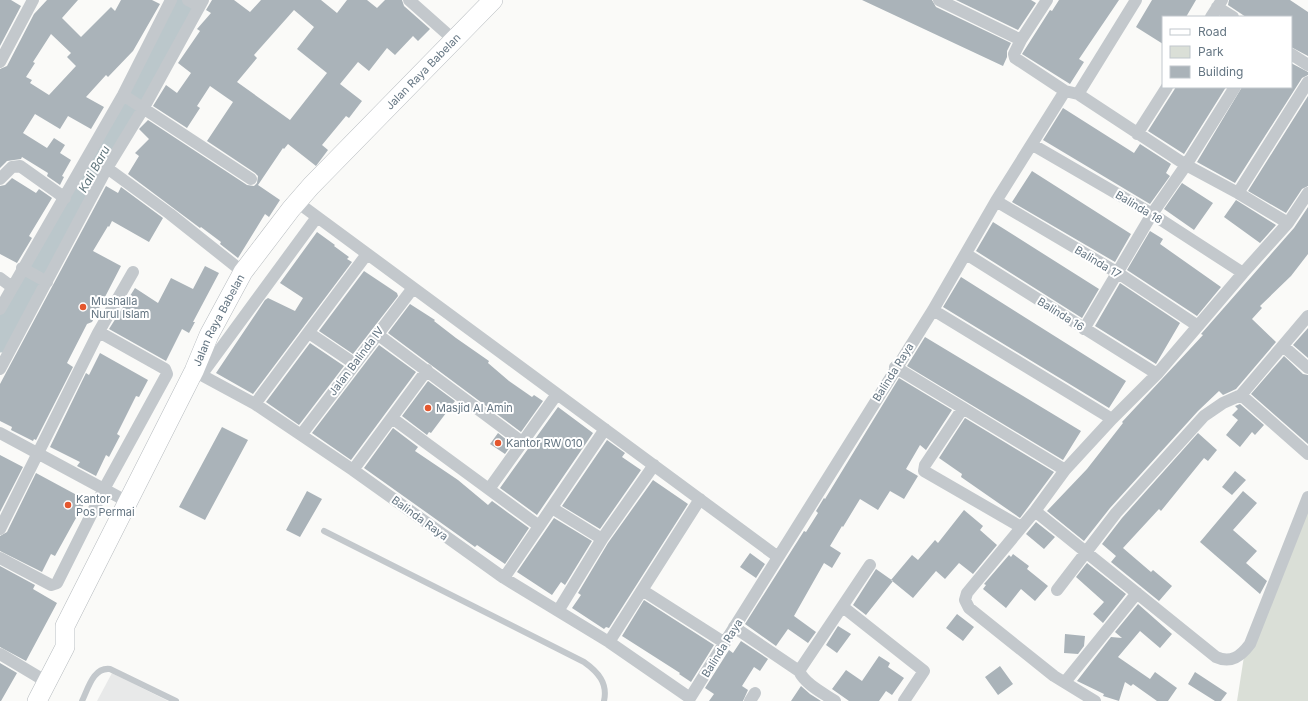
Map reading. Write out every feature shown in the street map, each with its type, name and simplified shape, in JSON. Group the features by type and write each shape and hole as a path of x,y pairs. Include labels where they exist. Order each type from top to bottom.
{"main road":[{"name":"Jalan Raya Babelan","path":"36,701 65,646 65,626 128,502 198,373 209,335 243,272 311,186 492,0"}],"street":[{"path":"0,62 33,0"},
{"path":"0,309 12,286 124,96 171,0"},
{"path":"409,0 456,38"},
{"path":"420,0 456,38"},
{"path":"939,0 1021,40"},
{"path":"1047,0 1021,40 1014,54 1015,58 1065,91 1078,94 1186,165 1238,193 1288,223"},
{"path":"1078,94 1136,0"},
{"path":"0,369 45,281 141,107 196,2"},
{"path":"1217,8 1231,16"},
{"path":"1292,55 1308,65"},
{"path":"1238,193 1308,82"},
{"path":"1137,134 1166,88"},
{"path":"1084,329 1152,214 1186,165 1235,88"},
{"name":"Balinda Raya","path":"198,373 255,404 353,470 504,578 609,642 692,699 734,627 933,310 996,201 1033,145 1065,91"},
{"path":"124,96 251,179"},
{"name":"Balinda 18","path":"1033,145 1152,214 1243,273"},
{"path":"0,179 12,167 20,166 65,198"},
{"path":"107,168 170,214 243,272"},
{"path":"1095,701 1048,671 969,608 966,604 967,593 1035,511 1065,470 1112,419 1157,374 1243,273 1288,223 1308,193"},
{"name":"Balinda 17","path":"996,201 1118,272 1198,326"},
{"path":"297,202 778,557"},
{"path":"198,373 317,217"},
{"path":"255,404 367,254"},
{"name":"Balinda 16","path":"966,254 1157,374"},
{"path":"23,269 45,281"},
{"path":"0,529 99,332 133,272"},
{"path":"0,278 12,286"},
{"name":"Jalan Balinda IV","path":"300,435 413,288"},
{"path":"933,310 1112,419"},
{"path":"1057,590 1116,513 1204,416 1223,403 1241,396 1308,316"},
{"path":"0,558 51,585 55,584 167,372 165,369 99,332"},
{"path":"309,333 355,364"},
{"path":"377,334 522,442"},
{"path":"1283,346 1308,368"},
{"path":"896,367 1065,470"},
{"path":"353,470 427,370"},
{"path":"489,489 557,394"},
{"path":"1241,396 1308,454"},
{"path":"963,408 925,465 924,471 1021,527"},
{"path":"392,418 539,526"},
{"path":"504,578 605,430"},
{"path":"0,433 38,452 128,502"},
{"path":"558,611 602,538 654,466"},
{"path":"1035,511 1216,657 1222,660 1237,658 1250,644 1308,497"},
{"path":"609,642 700,499"},
{"path":"552,508 602,538"},
{"path":"799,671 870,565"},
{"path":"642,590 725,643"},
{"path":"1065,682 1137,593"},
{"path":"843,607 924,671 904,701"},
{"path":"734,627 799,671 802,677 835,701"},
{"path":"0,654 46,682"}],"lane":[{"path":"324,531 584,662 592,668 603,682 606,692 604,701"},
{"path":"82,701 97,672 105,668 110,669 176,701"}],"shaded area":[{"path":"112,673 168,701 97,701"}],"green space":[{"path":"1308,496 1308,701 1237,701 1245,650"}],"building":[{"path":"0,0 11,0 21,6 0,46"},
{"path":"47,0 78,0 62,18 81,37 111,7 115,11 121,0 152,0 160,4 133,51 108,77 106,75 86,97 104,107 91,129 68,116 60,129 35,114 23,133 47,148 54,138 65,145 60,153 71,160 62,176 64,177 60,185 47,176 48,173 22,157 21,159 7,161 0,168 0,69 7,66 34,14","holes":["51,34 71,53 67,57 76,66 49,95 30,83 32,80 26,77 35,63 33,62"]},
{"path":"212,0 234,0 250,12 261,0 321,0 337,13 347,0 367,0 377,8 385,0 402,0 404,6 430,29 418,41 413,36 395,55 387,48 369,71 358,62 340,84 362,101 349,118 346,116 322,145 328,150 316,166 288,144 284,149 283,148 258,185 280,200 269,217 265,214 238,258 220,244 221,242 128,174 139,156 135,153 149,139 139,129 148,120 247,185 254,186 257,183 258,176 255,173 207,141 233,102 210,86 197,106 200,108 187,128 153,106 166,85 177,93 191,73 178,63 200,31 197,29 211,13 206,10","holes":["294,10 314,27 297,49 327,73 290,120 237,82 257,58 254,55"]},
{"path":"862,0 932,0 936,7 1011,43 1007,51 1007,57 1003,66"},
{"path":"956,0 1031,0 1036,3 1018,30"},
{"path":"1059,0 1119,0 1079,59 1084,62 1070,84 1022,54 1050,10 1052,11"},
{"path":"1152,0 1196,0 1187,16 1162,16 1162,43 1136,27"},
{"path":"1229,0 1290,0 1308,12 1308,56 1292,48 1292,16 1244,16 1228,5"},
{"path":"1292,64 1308,72 1308,75 1302,78 1235,183 1197,162 1241,88 1292,88"},
{"path":"1175,88 1225,88 1184,154 1148,131"},
{"path":"1308,96 1308,186 1302,189 1286,213 1248,191"},
{"path":"1063,108 1134,153 1140,144 1171,164 1166,173 1170,176 1150,204 1043,140"},
{"path":"1032,171 1131,234 1115,262 1012,202"},
{"path":"12,178 36,193 39,189 52,198 29,236 32,238 17,263 0,254 0,186 5,185"},
{"path":"1182,183 1213,203 1194,230 1164,209"},
{"path":"106,186 118,193 121,187 163,218 149,242 112,221 93,251 121,266 92,322 87,324 67,363 73,367 36,440 34,439 33,441 11,430 12,427 0,421 0,384"},
{"path":"1236,200 1276,225 1260,243 1224,217"},
{"path":"1308,207 1308,254 1291,276 1260,306 1262,308 1252,319 1276,342 1236,389 1223,395 1219,391 1198,411 1110,508 1084,541 1047,511 1087,469 1123,423 1122,422 1203,335 1201,334 1294,228"},
{"path":"993,222 1099,289 1082,318 976,251"},
{"path":"1150,231 1163,239 1160,244 1221,287 1197,316 1127,270"},
{"path":"317,232 349,257 347,259 352,262 253,394 216,373 265,300 268,298 295,311 303,298 280,283"},
{"path":"205,266 219,273 193,322 195,322 189,333 182,329 166,361 109,329 135,288 158,303 171,278 193,289"},
{"path":"364,271 397,293 398,296 353,354 319,331"},
{"path":"961,277 1126,381 1109,408 943,307"},
{"path":"1120,283 1180,323 1156,364 1095,326"},
{"path":"410,304 435,320 434,321 456,338 489,361 488,363 509,381 532,397 534,395 543,401 521,432 388,333"},
{"path":"1308,328 1308,358 1293,345"},
{"path":"925,337 1081,431 1063,460 907,366"},
{"path":"310,343 344,366 299,425 266,402"},
{"path":"379,345 416,372 351,460 312,433"},
{"path":"100,353 148,380 139,397 136,396 117,434 120,436 109,457 106,455 96,476 77,466 80,462 50,447 86,373 89,375"},
{"path":"1284,356 1303,374 1308,375 1308,444 1251,394"},
{"path":"899,378 952,410 926,450 920,445 906,469 918,476 904,499 890,491 878,510 860,499 843,527 842,526 830,546 841,553 832,568 824,563 794,616 816,632 808,643 788,629 776,646 745,624 804,531 806,532 818,513 816,511 824,498 825,499"},
{"name":"Masjid Al Amin","path":"428,381 455,401 431,433 429,432 427,435 402,416"},
{"path":"1240,404 1264,425 1255,435 1252,432 1240,447 1226,435 1238,420 1232,415 1238,409 1235,406"},
{"path":"558,407 593,433 537,515 500,488"},
{"path":"965,418 1054,472 1020,518 961,477 962,474 939,458"},
{"path":"222,427 248,440 205,520 179,507"},
{"path":"393,428 418,447 415,451 458,480 488,505 492,501 529,528 505,564 477,545 475,547 364,468"},
{"path":"498,433 512,444 505,454 490,444"},
{"path":"1198,433 1217,450 1208,461 1204,458 1161,511 1159,509 1123,548 1151,572 1153,570 1172,586 1159,601 1111,562 1116,556 1102,544 1122,518"},
{"path":"607,440 625,453 622,457 641,470 600,529 562,506"},
{"path":"0,455 23,467 0,512"},
{"path":"1235,471 1246,480 1232,495 1222,487"},
{"path":"36,473 86,500 55,556 51,554 42,572 0,551 0,536 7,532"},
{"path":"653,480 688,504 609,628 606,627 604,629 572,608 581,595 578,593 608,543"},
{"path":"307,491 322,499 300,537 286,530"},
{"path":"1243,491 1257,503 1233,530 1257,551 1246,563 1267,581 1260,594 1200,542"},
{"path":"964,510 983,526 980,530 997,545 973,574 959,563 945,579 936,571 913,598 891,580 912,555 918,560 935,540 938,543"},
{"path":"554,518 592,541 565,585 561,582 552,595 517,572"},
{"path":"1036,522 1055,537 1044,549 1026,534"},
{"path":"750,553 765,564 756,578 740,567"},
{"path":"1013,554 1029,566 1027,569 1048,586 1035,601 1021,589 1006,608 983,589 986,585 984,584 1009,555 1011,557"},
{"path":"1087,563 1126,594 1103,623 1093,614 1104,602 1076,577"},
{"path":"0,566 35,585 33,589 57,603 26,661 0,647"},
{"path":"876,569 893,581 866,615 853,605"},
{"path":"644,600 714,645 691,682 679,674 680,673 622,636"},
{"path":"1138,604 1172,634 1160,648 1140,631 1118,657 1150,679 1155,672 1177,688 1168,701 1157,701 1133,684 1131,686 1125,682 1119,701 1103,696 1104,694 1077,681 1111,637 1122,638 1115,632"},
{"path":"957,614 974,627 963,641 946,628"},
{"path":"838,626 851,634 837,653 826,645"},
{"path":"1065,634 1085,636 1084,646 1078,654 1064,653"},
{"path":"741,641 768,659 760,671 754,667 742,686 748,690 743,701 709,701 714,694 705,688 729,650 733,653"},
{"path":"879,656 890,663 888,667 904,678 892,695 886,691 879,701 849,701 832,689 846,670 862,681"},
{"path":"0,663 17,673 1,701 0,701"},
{"path":"1000,666 1013,684 998,695 985,677"},
{"path":"1195,672 1227,693 1221,701 1215,701 1188,684"},
{"path":"801,686 810,694 821,701 791,701"}],"waterway":[{"name":"Kali Baru","path":"0,339 187,0"}],"place":[{"name":"Mushalla Nurul Islam","path":"83,307"},
{"name":"Masjid Al Amin","path":"428,408"},
{"name":"Kantor RW 010","path":"498,443"},
{"name":"Kantor Pos Permai","path":"68,505"}]}
